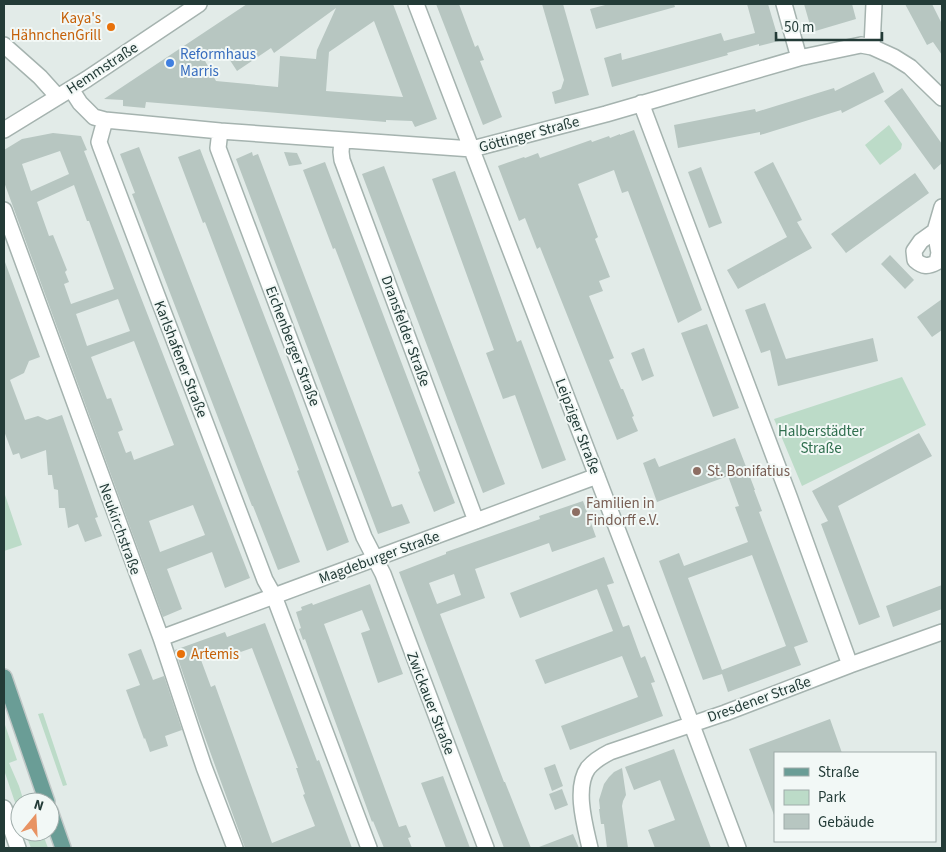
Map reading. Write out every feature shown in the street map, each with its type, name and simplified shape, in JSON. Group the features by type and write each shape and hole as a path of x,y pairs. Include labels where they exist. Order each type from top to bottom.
{"main road":[{"path":"4,677 44,792"}],"street":[{"name":"Hemmstraße","path":"4,130 65,93 199,4"},
{"name":"Leipziger Straße","path":"416,4 738,848"},
{"path":"784,4 799,58"},
{"path":"874,4 872,47 910,67 942,98"},
{"name":"Göttinger Straße","path":"4,46 40,78 80,103 94,117 104,120 220,131 472,149 606,114 799,58 861,45 872,47"},
{"path":"641,103 790,499 850,665"},
{"name":"Karlshafener Straße","path":"104,120 100,145 369,848"},
{"name":"Eichenberger Straße","path":"220,131 218,148 364,537 375,559"},
{"name":"Dransfelder Straße","path":"342,140 342,160 476,521"},
{"path":"935,231 942,207"},
{"name":"Neukirchstraße","path":"4,210 161,638 204,767 235,848"},
{"name":"Magdeburger Straße","path":"161,638 597,476"},
{"name":"Zwickauer Straße","path":"375,559 390,591 486,848"},
{"name":"Dresdener Straße","path":"590,848 581,794 584,777 588,768 597,759 610,752 725,713 942,632"},
{"path":"4,808 18,848"}],"green space":[{"path":"889,125 902,144 901,149 880,165 865,145"},
{"name":"Halberstädter Straße","path":"902,377 926,425 802,486 774,419"},
{"path":"4,492 22,545 4,551"},
{"path":"43,713 67,785 63,786 38,714"},
{"path":"4,722 17,760 9,763 21,792 11,792 4,770"},
{"path":"29,842 46,842 48,848 31,848"}],"building":[{"path":"247,4 393,4 437,119 415,127 412,121 386,120 386,122 146,102 145,108 123,106 123,100 104,99","holes":["336,8 317,50 316,59 280,56 278,87 216,81 204,59 222,48 237,71 271,48 274,53","374,21 403,97 326,91 329,52"]},
{"path":"436,4 459,4 475,47 478,45 484,60 480,61 502,117 483,125"},
{"path":"542,4 563,4 589,95 555,104 552,92 561,89 564,80"},
{"path":"609,4 674,4 675,7 596,29 590,9"},
{"path":"747,4 768,4 779,41 759,46 759,44 727,53 728,55 612,87 604,58 621,53 622,60 721,33 724,41 755,33"},
{"path":"804,4 852,4 856,19 812,32"},
{"path":"905,4 932,4 942,24 942,55 933,42 927,45"},
{"path":"874,72 884,92 842,113 841,110 760,135 760,132 678,148 674,125 755,109 756,112 834,88 835,91"},
{"path":"902,88 942,144 942,163 934,170 884,101"},
{"path":"634,130 702,310 678,323 628,191 622,193 614,170 578,184 598,237 595,239 610,277 599,281 603,291 589,296 614,358 609,360 621,389 623,389 638,431 617,440 540,247 537,249 525,218 519,221 498,166 538,153 540,158 591,140 592,142 609,136 610,138"},
{"path":"53,133 81,136 87,150 84,151 250,578 225,588 212,552 167,569 182,609 163,617 4,182 4,150 22,139","holes":["60,151 69,174 31,191 22,164","74,185 114,289 71,304 64,284 69,282 65,272 67,270 53,235 49,236 37,202","118,299 130,331 87,346 76,314","134,341 174,445 134,460 131,451 126,453 118,432 123,430 111,398 107,399 91,357","193,505 205,535 160,552 149,521"]},
{"path":"139,147 300,562 278,570 132,194 135,193 120,154"},
{"path":"200,149 349,542 327,551 297,471 299,470 205,222 203,223 178,157"},
{"path":"252,152 253,156 258,154 392,507 402,504 410,523 378,534 236,159"},
{"path":"284,152 297,153 302,164 289,166"},
{"path":"325,162 455,503 434,512 345,274 335,248 333,249 303,170"},
{"path":"773,162 802,220 797,222 812,248 738,289 727,270 787,237 754,172"},
{"path":"384,166 505,484 483,493 362,174"},
{"path":"701,167 722,223 709,228 688,172"},
{"path":"455,171 517,342 521,340 566,460 542,469 515,395 503,399 486,353 494,350 432,179"},
{"path":"915,173 929,193 846,253 831,234"},
{"path":"890,255 914,280 905,289 881,264"},
{"path":"4,262 40,357 29,361 24,373 10,380 25,420 38,416 47,420 62,415 98,517 95,518 102,536 85,542 78,524 68,528 65,508 59,508 58,490 54,489 52,475 48,475 46,450 21,459 19,453 13,455 4,431"},
{"path":"942,299 942,330 932,337 917,317"},
{"path":"765,303 786,359 873,338 878,361 778,386 770,350 761,353 745,310"},
{"path":"707,324 739,408 713,417 681,333"},
{"path":"644,348 654,376 642,381 631,353"},
{"path":"919,433 932,456 838,506 880,617 859,625 821,524 828,521 812,491"},
{"path":"735,438 762,511 759,512 808,642 794,647 801,665 728,692 722,674 703,680 659,561 679,553 684,566 748,542 735,507 739,506 728,476 657,502 643,463 655,458 659,467","holes":["752,555 786,646 722,670 688,578"]},
{"path":"583,501 596,537 552,552 549,543 475,569 485,598 440,614 531,848 504,848 399,572 446,554 446,552 540,519 539,516","holes":["454,574 461,595 437,604 429,583"]},
{"path":"604,557 614,583 607,585 623,627 629,625 641,658 645,656 655,682 651,683 663,716 570,750 561,726 638,697 622,656 545,684 535,660 613,631 597,589 520,618 510,593"},
{"path":"370,584 403,674 378,683 361,633 370,630 362,610 324,624 399,827 406,825 411,837 408,838 412,848 384,848 372,822 305,639 303,640 296,612 302,610 301,607 312,603 313,605"},
{"path":"942,585 942,609 893,627 886,606"},
{"path":"265,623 352,848 245,848 175,650 225,632 227,637","holes":["252,648 298,768 296,768 305,794 303,795 315,826 272,843 215,685 211,687 201,660 233,649 235,654"]},
{"path":"141,649 153,680 164,676 182,730 165,736 168,746 150,752 126,690 140,685 128,654"},
{"path":"830,719 842,752 774,752 774,815 749,749"},
{"path":"674,749 711,848 655,848 648,830 675,820 660,780 634,790 625,767"},
{"path":"555,764 563,786 552,791 544,768"},
{"path":"622,768 626,795 622,806 628,848 607,848 604,824 601,824 599,800 604,784 609,777"},
{"path":"443,776 470,848 446,848 421,783"},
{"path":"562,789 568,805 555,810 549,794"},
{"path":"573,834 579,848 539,848 539,847"}],"place":[{"name":"Kaya's HähnchenGrill","path":"111,27"},
{"name":"Reformhaus Marris","path":"170,63"},
{"name":"St. Bonifatius","path":"697,471"},
{"name":"Familien in Findorff e.V.","path":"576,512"},
{"name":"Artemis","path":"181,654"}]}
